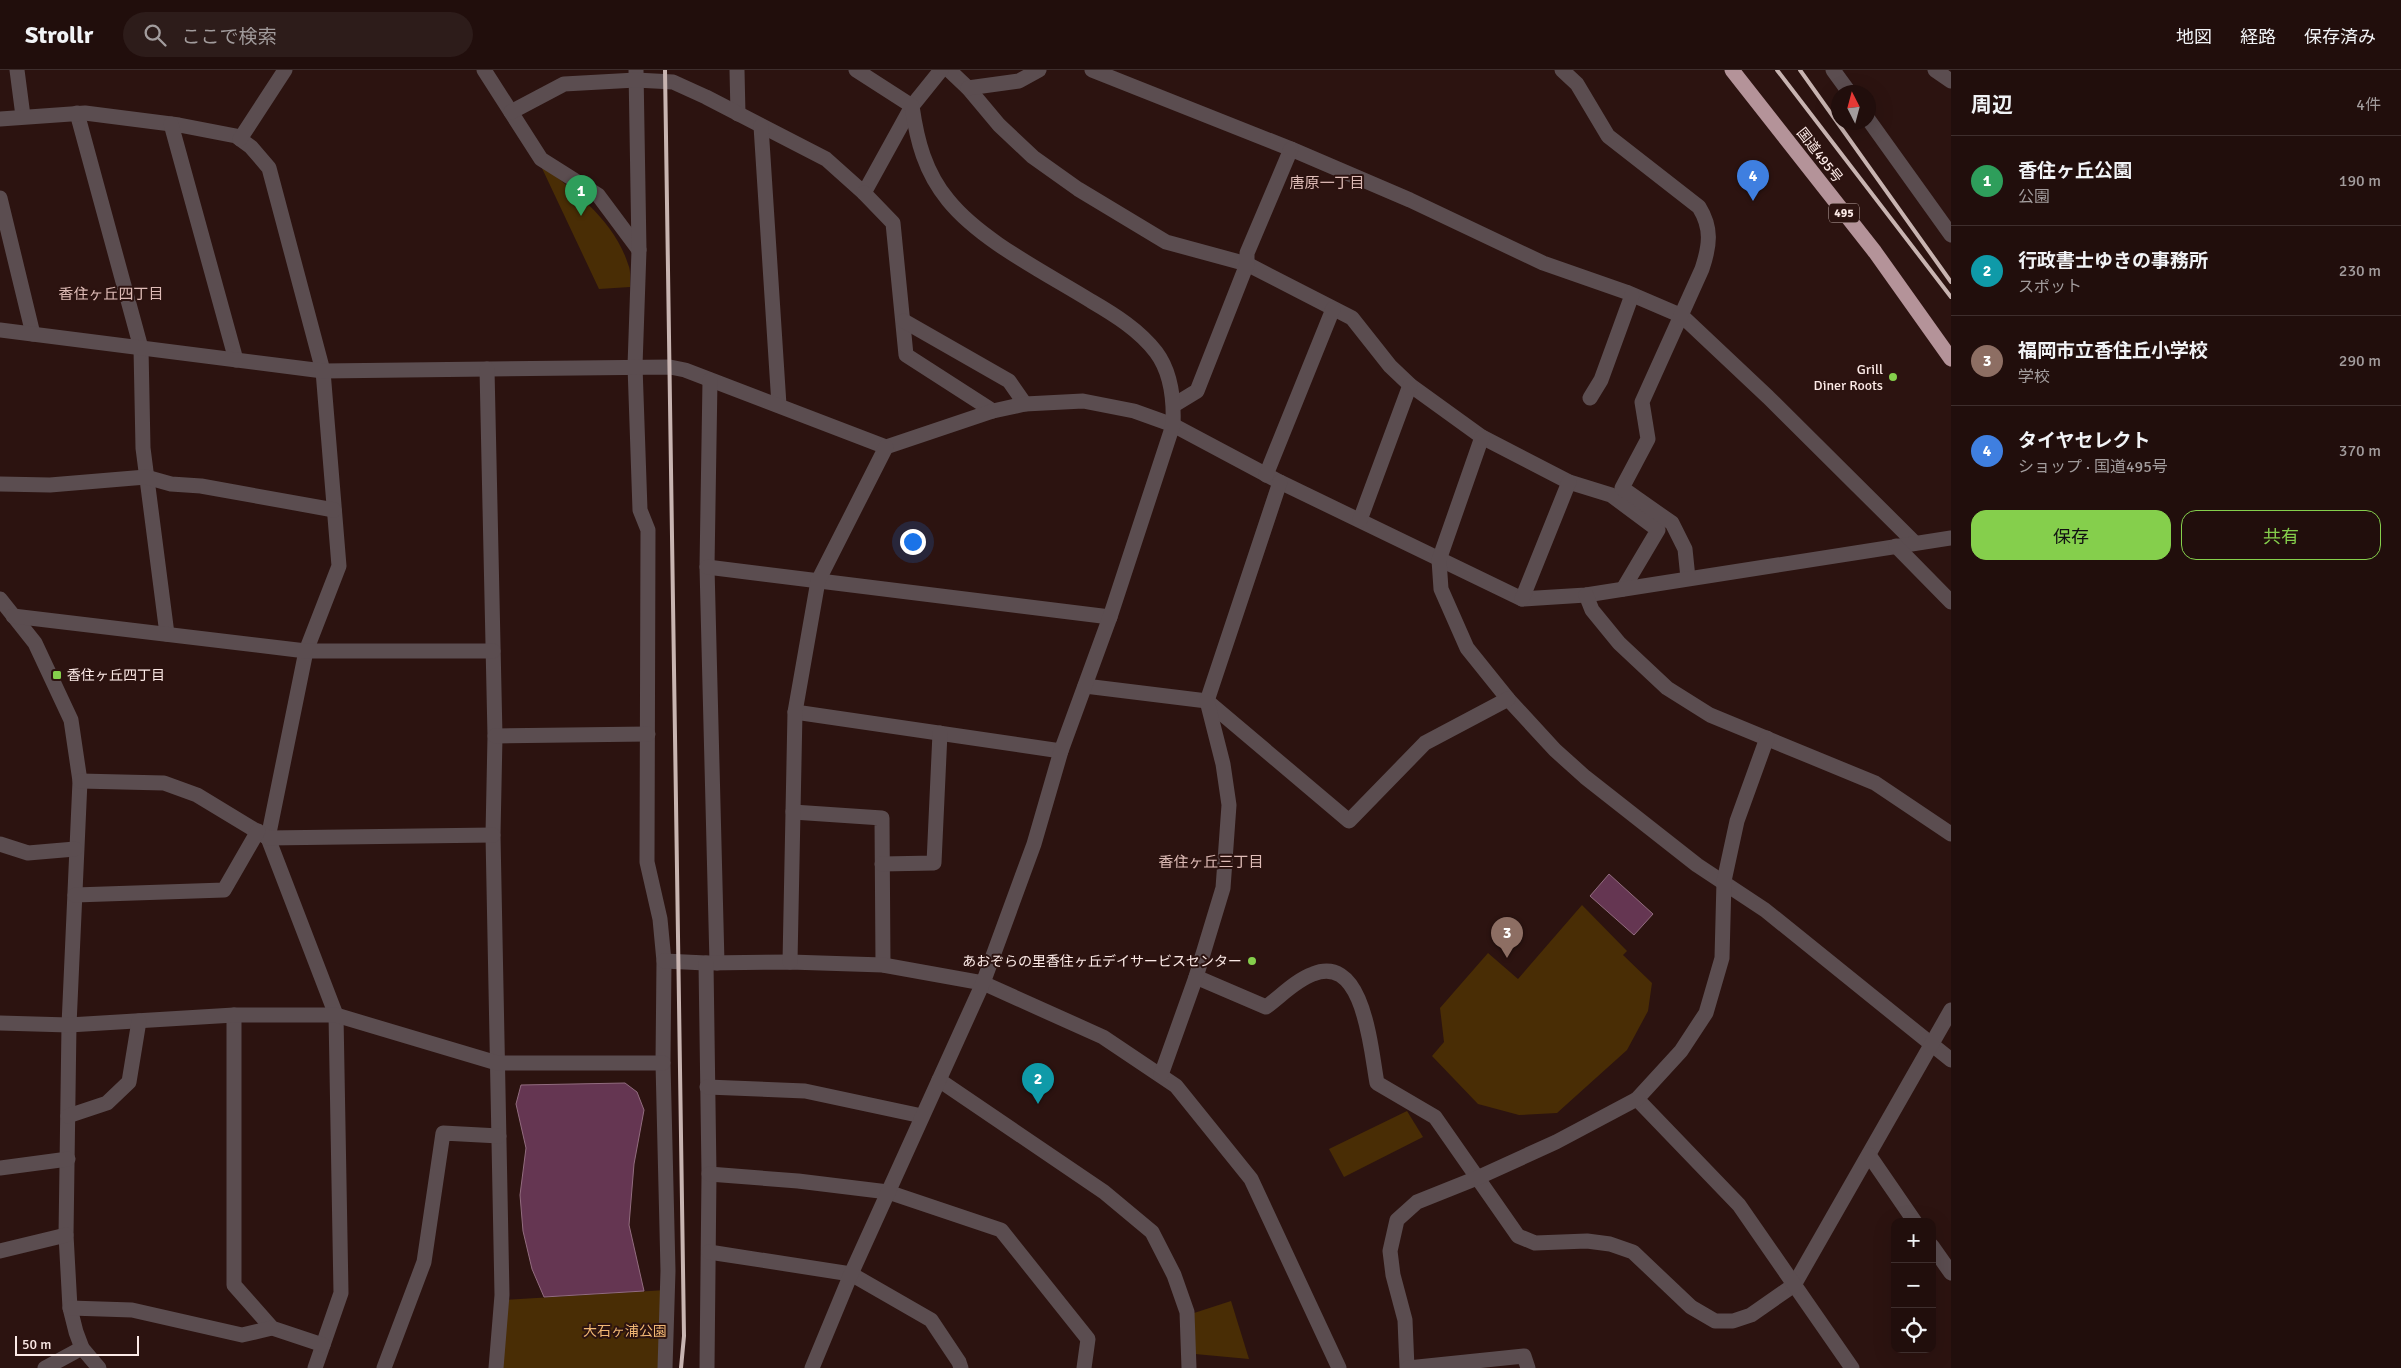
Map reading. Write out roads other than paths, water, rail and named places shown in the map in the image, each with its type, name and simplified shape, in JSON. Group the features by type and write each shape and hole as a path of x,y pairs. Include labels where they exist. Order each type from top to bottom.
{"highway":[{"name":"国道495号","path":"1732,70 1875,252 1951,359"}],"street":[{"path":"17,70 23,116"},
{"path":"240,139 285,70"},
{"path":"484,70 541,159 598,195 639,250"},
{"path":"737,70 738,114"},
{"path":"812,1368 851,1274 983,983 1034,844 1061,751 1110,617 1173,425 1174,405 1167,375 1157,353 1127,323 1002,246 978,229 948,201 924,159 917,142 912,106 856,70"},
{"path":"864,193 912,106 941,70"},
{"path":"949,70 968,88 999,125 1034,157 1078,190 1166,242 1248,264 1352,318 1390,366 1410,385 1482,436 1569,482 1611,495 1658,530 1623,589"},
{"path":"968,88 1019,80 1039,70"},
{"path":"1092,70 1291,149 1410,200 1543,263 1632,294 1682,316 1768,397 1915,543"},
{"path":"1562,70 1577,84 1608,136 1699,207 1707,220 1709,249 1682,316 1642,402 1648,439 1622,488 1672,523 1685,549 1688,578"},
{"path":"1834,70 1845,85"},
{"path":"1935,70 1951,82"},
{"path":"511,112 564,84 636,75 673,82 826,159 864,193 893,223 906,355 992,411"},
{"path":"636,75 639,250 635,366 640,510 648,530 647,862 660,919 664,961 662,1063 668,1271 665,1368"},
{"path":"77,113 141,348 143,448 167,634"},
{"path":"0,119 77,113 171,124 236,136 251,147 269,168 322,371 339,566 306,651 263,834 224,890 75,895"},
{"path":"171,124 236,360"},
{"path":"761,126 779,405"},
{"path":"1876,130 1951,236"},
{"path":"1174,405 1197,391 1248,264 1247,253 1291,149"},
{"path":"0,198 33,334"},
{"path":"1590,398 1600,380 1632,294"},
{"path":"1266,475 1333,309"},
{"path":"904,321 1009,381 1025,404"},
{"path":"0,330 322,371 670,367 779,405 886,447 992,411 1025,404 1082,401 1134,412 1173,425 1280,482 1522,599 1586,596 1688,578 1951,538"},
{"path":"487,369 495,736 493,835 502,1295 496,1368"},
{"path":"707,1368 709,1174 707,1086 712,963 707,567 710,380"},
{"path":"1360,520 1410,385"},
{"path":"1482,436 1438,560 1441,589 1467,648 1508,699 1555,750 1585,777 1697,865 1765,910 1951,1060"},
{"path":"790,962 795,712 818,581 886,447"},
{"path":"0,484 50,485 146,477 171,484 201,486 334,510"},
{"path":"1161,1075 1196,977 1223,888 1229,805 1223,764 1208,701 1280,482"},
{"path":"1522,599 1569,482"},
{"path":"1896,546 1951,602"},
{"path":"707,567 1110,617"},
{"path":"1586,596 1592,610 1619,643 1667,688 1710,715 1875,783 1951,834"},
{"path":"0,599 35,642 71,720 80,781 75,849 75,895 69,1026 66,1235 70,1308 82,1348 99,1368"},
{"path":"13,616 306,651 493,651"},
{"path":"1085,686 1208,701 1349,821 1425,743 1508,699"},
{"path":"795,712 1061,751"},
{"path":"882,864 934,863 940,733"},
{"path":"495,736 648,734"},
{"path":"1528,1368 1524,1356 1408,1368 1405,1320 1393,1275 1390,1251 1397,1220 1417,1202 1477,1178 1556,1142 1637,1099 1680,1051 1706,1013 1722,958 1724,882 1737,821 1767,738"},
{"path":"80,781 164,783 197,795 263,834 493,835"},
{"path":"793,812 882,818 883,966"},
{"path":"263,834 336,1015 341,1293 316,1368"},
{"path":"0,844 28,853 75,849"},
{"path":"664,961 712,963 790,962 883,966 983,983 1103,1038 1176,1086 1250,1179 1339,1368"},
{"path":"1196,977 1266,1007 1314,973 1332,972 1351,983 1361,1001 1377,1084 1435,1117 1518,1236 1535,1243 1587,1241 1610,1244 1633,1252 1691,1307 1715,1321 1734,1321 1751,1315 1794,1285 1951,1010"},
{"path":"0,1023 69,1026 234,1015 336,1015 497,1063 662,1063"},
{"path":"234,1015 234,1285 272,1328 323,1345"},
{"path":"68,1116 108,1103 129,1082 139,1021"},
{"path":"939,1080 1104,1192 1152,1232 1174,1275 1186,1312 1189,1368"},
{"path":"707,1086 804,1090 922,1116"},
{"path":"1637,1099 1739,1205 1852,1368"},
{"path":"384,1368 424,1262 443,1133 499,1136"},
{"path":"1869,1155 1912,1218"},
{"path":"0,1168 68,1159"},
{"path":"709,1174 798,1181 888,1192 1001,1230 1088,1339 1084,1368"},
{"path":"0,1251 66,1235"},
{"path":"709,1252 851,1274 931,1320 960,1362 961,1368"},
{"path":"1936,1252 1951,1273"},
{"path":"70,1308 132,1310 242,1335 272,1328"},
{"path":"44,1368 82,1348"}],"railway":[{"path":"665,70 684,1336 681,1368"},
{"path":"1777,70 1951,297"},
{"path":"1800,70 1951,282"}],"place":[{"name":"タイヤセレクト","path":"1753,201"},
{"name":"香住ヶ丘公園","path":"581,216"},
{"name":"Grill Diner Roots","path":"1893,377"},
{"name":"香住ヶ丘四丁目","path":"57,675"},
{"name":"福岡市立香住丘小学校","path":"1507,958"},
{"name":"あおぞらの里香住ヶ丘デイサービスセンター","path":"1252,961"},
{"name":"行政書士ゆきの事務所","path":"1038,1104"}],"district":[{"name":"唐原一丁目","path":"1327,183"},
{"name":"香住ヶ丘四丁目","path":"111,294"},
{"name":"香住ヶ丘三丁目","path":"1211,862"}],"park label":[{"name":"大石ヶ浦公園","path":"625,1331"}]}
